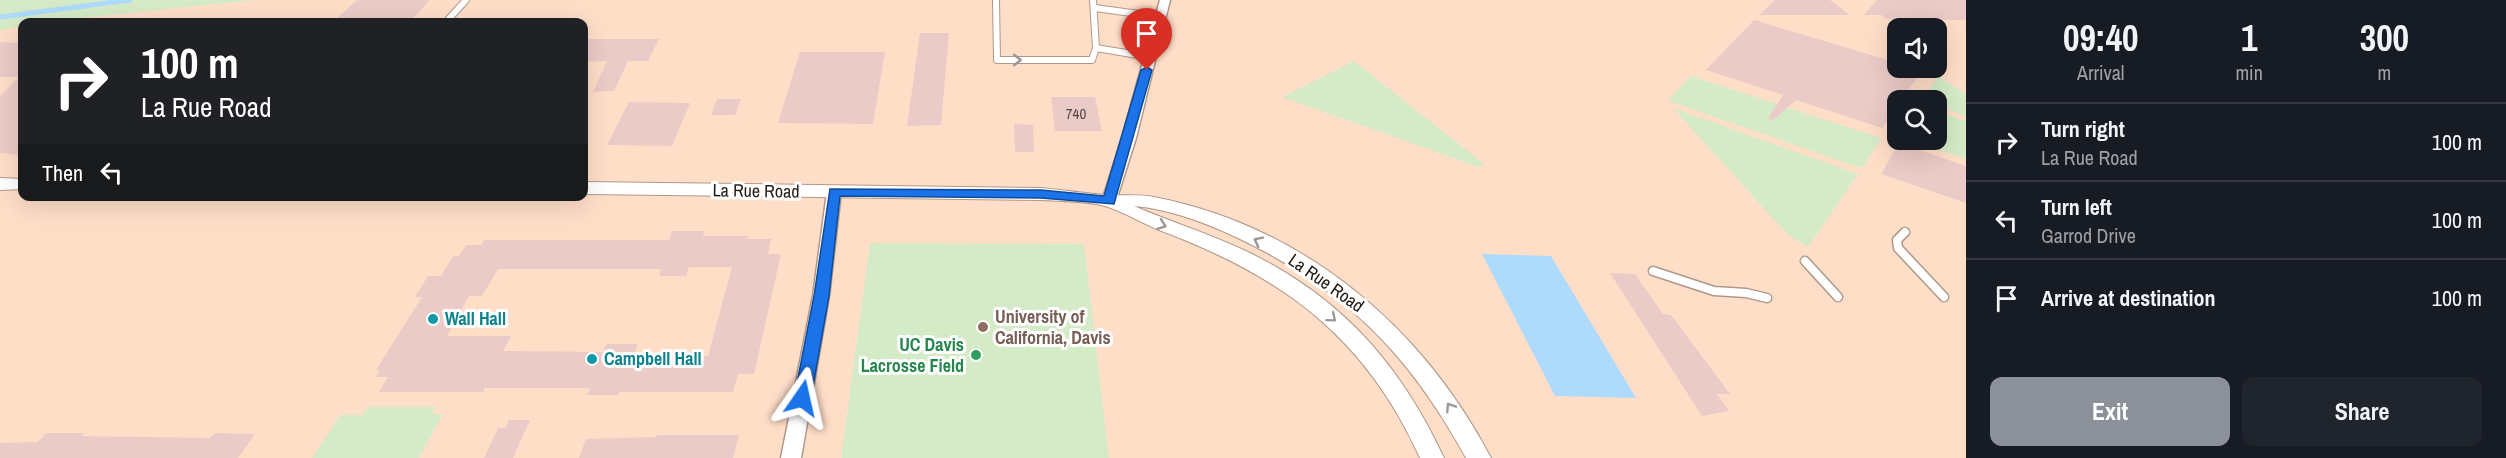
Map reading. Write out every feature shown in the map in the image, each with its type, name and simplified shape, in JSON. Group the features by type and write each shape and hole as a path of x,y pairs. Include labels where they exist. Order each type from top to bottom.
{"street":[{"path":"1109,201 1129,138 1165,0"},
{"path":"1,185 18,184"},
{"name":"La Rue Road","path":"588,188 1041,194 1109,201 1140,201 1208,219 1251,237 1318,273 1382,324 1436,384 1479,458"},
{"path":"791,458 816,327 834,192"},
{"name":"La Rue Road","path":"1109,201 1132,214 1210,242 1270,272 1308,298 1346,329 1398,390 1432,458"}],"lane":[{"path":"450,18 466,0"},
{"path":"996,0 997,60 1092,60 1096,48 1093,0"},
{"path":"1095,8 1161,17"},
{"path":"1096,48 1150,57"},
{"path":"1905,232 1897,240 1898,248 1944,297"},
{"path":"1805,261 1838,297"},
{"path":"1653,271 1714,291 1746,293 1767,298"}],"shaded area":[{"name":"University of California, Davis","path":"0,0 1966,0 1966,458 0,458"}],"green space":[{"path":"0,0 255,0 81,18 18,18 18,27 0,30"},
{"path":"1354,61 1484,164 1478,167 1282,97"},
{"path":"1691,76 1881,138 1863,167 1857,167 1672,102 1669,99"},
{"path":"1937,78 1941,78 1966,94 1966,116 1947,109 1947,90 1929,90"},
{"path":"1673,108 1858,174 1808,247 1787,234"},
{"path":"1947,114 1966,121 1966,159 1939,150 1947,150"},
{"name":"UC Davis Lacrosse Field","path":"870,243 1084,244 1109,458 841,458"},
{"path":"368,407 435,407 432,414 443,414 419,458 312,458 340,415 363,415"}],"water":[{"path":"1482,254 1551,256 1636,398 1555,396"}],"building":[{"path":"357,0 430,0 414,18 337,18"},
{"path":"1775,0 1830,0 1850,15 1759,15"},
{"path":"1877,0 1966,0 1966,20 1887,19 1881,15 1864,15"},
{"path":"1754,20 1887,60 1887,78 1917,78 1908,90 1887,90 1887,121 1882,128 1796,100 1772,121 1768,118 1783,95 1706,70"},
{"path":"920,33 949,33 941,125 907,126"},
{"path":"588,39 659,39 648,61 628,61 614,91 593,92 607,61 588,62"},
{"path":"0,42 18,43 18,77 0,77"},
{"path":"800,52 885,52 873,124 778,123"},
{"path":"18,78 18,156 0,153 0,96"},
{"path":"1051,97 1095,97 1102,131 1055,131"},
{"path":"717,99 741,99 735,115 711,115"},
{"path":"629,102 690,103 672,146 607,145"},
{"path":"1014,124 1033,125 1034,152 1015,152"},
{"path":"1895,150 1919,150 1966,166 1966,203 1881,174"},
{"path":"672,231 704,231 703,236 748,236 747,239 771,239 768,254 781,254 754,374 738,374 733,392 619,392 618,395 587,395 590,388 485,388 483,392 379,392 388,377 376,377 380,370 376,370 422,297 415,297 428,276 441,276 453,256 459,256 466,245 481,245 484,240 669,240","holes":["689,267 732,267 708,356 633,356 638,344 607,344 603,352 503,351 511,336 447,336 469,296 482,296 498,269 661,269 659,276 686,276"]},
{"path":"1610,273 1635,274 1663,314 1671,315 1730,394 1717,394 1729,411 1702,416"},
{"path":"509,420 530,420 513,458 484,458 498,428 506,428"},
{"path":"46,433 84,433 81,436 210,438 215,433 255,434 238,458 0,458 0,443 38,442"},
{"path":"657,435 739,435 733,458 579,458 586,439 656,437"}],"waterway":[{"path":"0,17 130,0"}],"place":[{"name":"Wall Hall","path":"433,319"},
{"name":"University of California, Davis","path":"983,327"},
{"name":"UC Davis Lacrosse Field","path":"976,355"},
{"name":"Campbell Hall","path":"592,359"}],"route":[{"path":"802,398 821,296 834,192 1073,195 1109,201 1147,70"}]}
